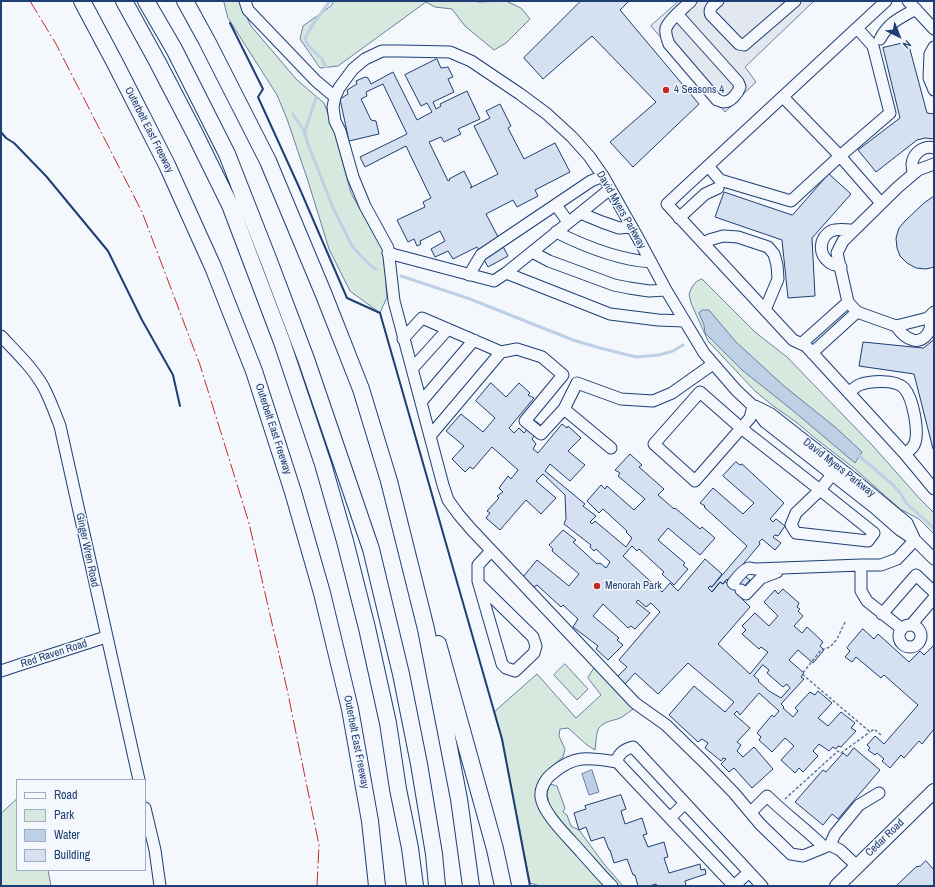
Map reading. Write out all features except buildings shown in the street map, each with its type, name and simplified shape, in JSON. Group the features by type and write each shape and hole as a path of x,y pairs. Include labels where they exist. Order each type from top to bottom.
{"highway":[{"name":"Outerbelt East Freeway","path":"82,1 167,165 212,267 254,371 293,492 320,586 350,709 370,821 378,886"},
{"path":"124,1 194,132 230,205 282,342 323,464 345,541 367,628 388,723 398,789 410,848 415,886"},
{"path":"146,1 174,49 227,154 306,359 371,549 401,674 419,764 434,854 437,886"},
{"path":"185,1 207,41 268,162 324,295 361,389 446,671 495,849 503,886"},
{"path":"389,481 426,629 459,799 471,886"}],"main road":[{"name":"Cedar Road","path":"837,886 934,790"}],"street":[{"path":"245,1 248,10 316,81 335,97 333,107 335,120 340,131 353,177 365,206 388,248 394,302 412,370 443,485 448,500 459,515 491,551 635,703 666,725 703,761 734,793 760,824 791,854 803,856 827,846 859,805 879,793"},
{"path":"677,14 738,82 740,87 739,92 730,100 724,102 717,100 669,44 666,35 666,28 671,20 677,14 692,1"},
{"path":"718,1 710,8 711,15 739,44 744,45 795,1"},
{"path":"886,1 667,204 793,340 806,346 905,454 934,488"},
{"path":"880,39 893,22 912,5 934,29"},
{"path":"708,166 720,180 791,201 890,113 873,46 857,28"},
{"path":"934,47 930,54 929,78 934,90"},
{"name":"David Myers Parkway","path":"335,97 339,88 353,69 365,59 382,52 450,52 471,61 547,114 572,137 589,156 603,176 666,290 704,353 713,364 736,390 753,406 764,422 835,471 900,530 915,540 934,559"},
{"path":"783,97 840,156 881,203"},
{"path":"913,174 912,163 915,155 922,149 929,147 934,148"},
{"path":"896,326 931,315 930,330 926,337 918,341 911,340 903,335 896,326 857,312 848,302 838,253 843,241 853,230 898,187 918,170 934,164"},
{"path":"469,275 481,255 591,181 603,176"},
{"path":"679,218 706,194 718,188"},
{"path":"388,252 494,281 610,189"},
{"path":"556,205 568,222"},
{"path":"580,213 619,228 632,227"},
{"path":"841,267 829,263 823,256 820,247 823,238 831,231 839,229 853,230"},
{"path":"556,232 575,242 617,256 636,261 651,262"},
{"path":"704,244 709,240 723,236 738,237 768,247 774,254 778,279 765,310"},
{"path":"532,252 550,261 614,285 649,291 666,290"},
{"path":"506,273 610,314 658,320 684,320"},
{"path":"801,344 848,302"},
{"path":"812,353 857,312"},
{"path":"404,339 422,318 501,352 517,350 542,357 562,375 577,383 621,399 653,401 672,393 713,364"},
{"path":"412,370 448,329"},
{"name":"Ginger Wren Road","path":"1,336 28,365 42,385 60,426 139,779"},
{"path":"421,402 474,340"},
{"path":"430,436 501,352"},
{"path":"562,375 525,421 541,434 564,409 577,383"},
{"path":"849,392 857,386 877,382 896,383 904,388 908,393 913,409 916,434 914,444 905,454"},
{"path":"753,406 750,418 741,428 695,481 654,444 700,392 741,428 820,490 874,533 868,541 796,533 791,525 796,513 820,490 835,471"},
{"path":"564,409 611,448"},
{"path":"786,568 764,576 756,582 746,594 734,582 746,569 749,568 881,565 897,559 915,540"},
{"path":"480,585 533,637 536,646 534,654 515,671 506,668 502,664 478,581 478,565 491,551"},
{"path":"861,565 861,591 867,601 882,614 907,627 934,598"},
{"path":"882,614 916,575 934,592"},
{"name":"Red Raven Road","path":"1,671 106,637"},
{"path":"612,886 594,868 552,818 545,808 541,796 548,777 566,764 579,759 599,759 617,762 734,886 754,881 633,747 623,751 617,762"},
{"path":"751,812 767,796 810,833 827,846 840,850 857,866"},
{"path":"670,818 685,803"},
{"path":"146,812 155,850 160,886"}],"path":[{"path":"845,622 830,647 821,650 802,674 870,732"},
{"path":"777,806 838,751 842,753 874,729 882,735"}],"green space":[{"path":"224,1 239,1 251,26 297,80 324,103 333,127 351,193 379,243 389,256 386,286 387,297 380,313 350,291 329,249 308,181 287,119 277,95 228,18"},
{"path":"334,1 506,1 521,8 530,19 506,43 494,50 465,26 452,9 435,7 426,2 338,66 320,68 300,39 303,26 331,6"},
{"path":"702,279 755,332 787,357 873,446 934,513 934,534 919,519 900,509 855,469 755,391 708,341 691,303 689,294 696,282"},
{"path":"565,664 588,689 577,700 554,675"},
{"path":"595,667 633,709 620,718 606,723 599,728 597,732 595,750 568,728 560,729 559,736 565,749 563,757 549,769 539,782 539,810 553,829 607,886 540,886 530,883 502,739 494,712 537,674 576,718 601,695 588,678"},
{"path":"550,784 557,786 565,808 563,812 567,815 571,826 579,830 604,864 623,886 615,886 550,808 547,794"},
{"path":"16,800 16,871 48,871 51,886 1,886 1,814"}],"shaded area":[{"path":"679,1 814,1 745,67 756,82 725,112 651,26"}],"water":[{"path":"703,310 709,310 736,342 784,386 835,427 862,452 855,463 742,370 705,333 704,325 699,313"},
{"path":"592,770 599,792 589,795 582,774"}],"waterway":[{"path":"326,67 322,59 307,44 305,38 313,24 330,1"},
{"path":"305,131 316,98"},
{"path":"293,114 304,131 333,208 352,246 370,265 376,269"},
{"path":"401,276 470,299 573,340 636,357 659,355 673,351 683,345"},
{"path":"858,455 891,483 901,494 906,503 934,528"}],"wall":[{"path":"230,23 263,89 258,97 347,298 380,313 502,739 530,886"},
{"path":"1,132 6,138 14,143 46,176 108,251 142,320 173,375 180,406"}],"power":[{"path":"30,1 56,44 142,212 200,365 249,523 287,689 319,845 317,886"}],"place":[{"name":"4 Seasons 4","path":"666,90"},
{"name":"Menorah Park","path":"597,586"}]}
